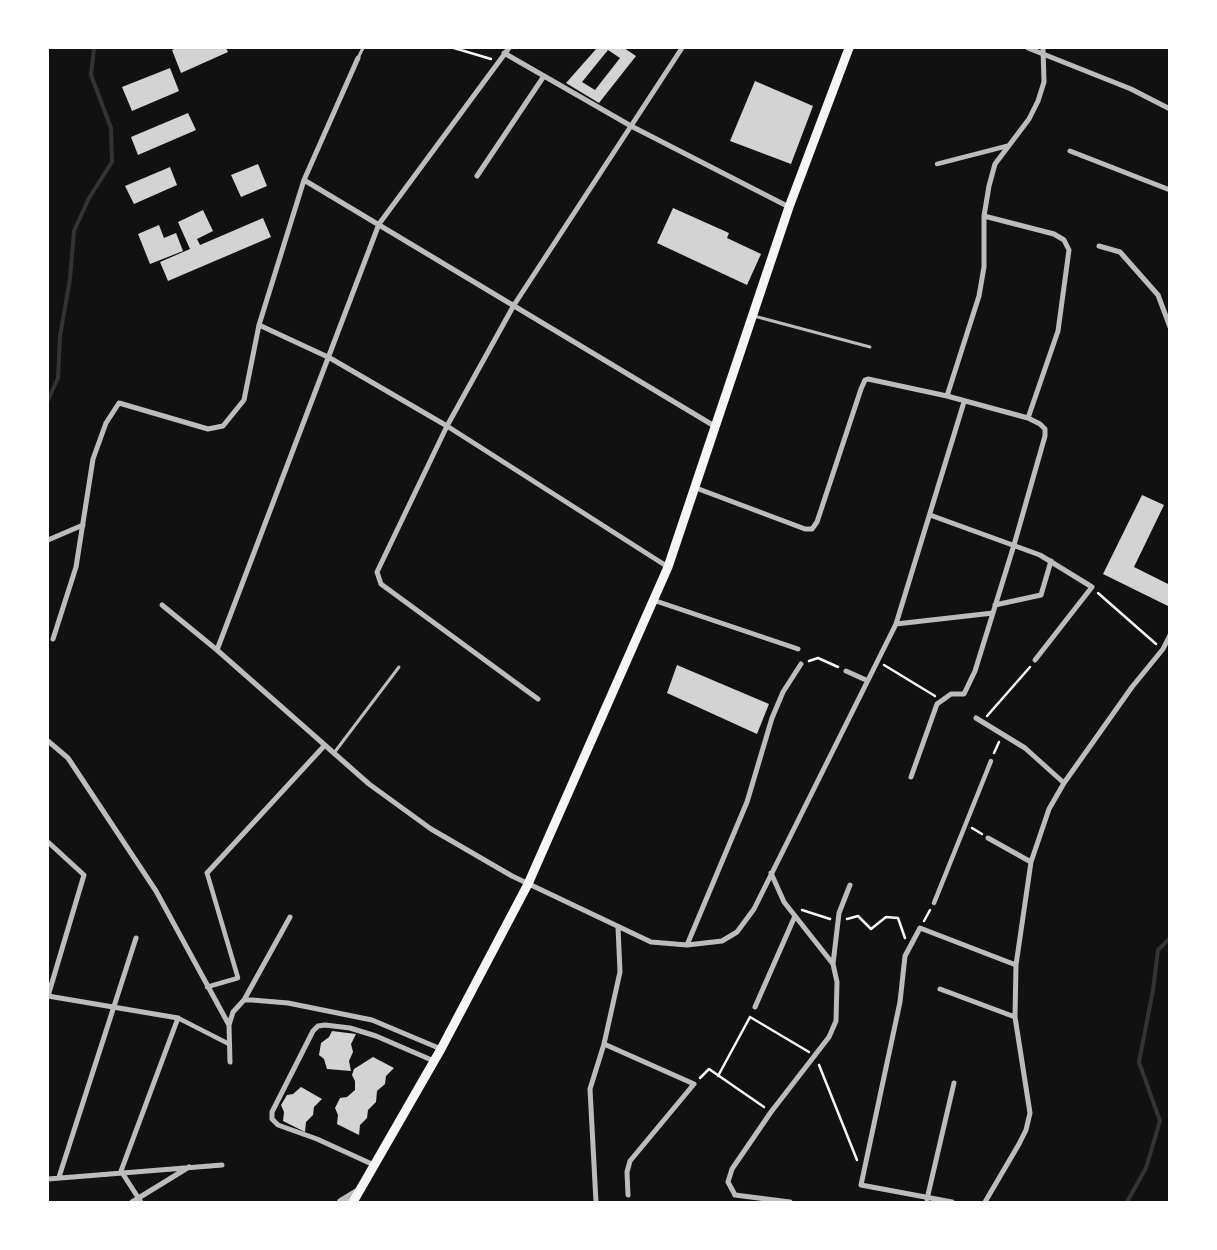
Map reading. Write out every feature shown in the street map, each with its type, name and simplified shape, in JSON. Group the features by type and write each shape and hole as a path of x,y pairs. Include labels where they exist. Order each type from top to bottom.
{"main road":[{"path":"354,1202 441,1049 528,884 668,567 790,208 849,48"}],"street":[{"path":"217,650 380,224 509,48"},
{"path":"538,699 380,584 377,572 447,426 514,305 682,48"},
{"path":"1028,48 1043,50 1170,108"},
{"path":"947,396 979,296 984,267 984,216 995,164 1029,119 1038,101 1044,82 1043,50"},
{"path":"504,54 631,126 790,208"},
{"path":"53,639 76,567 93,459 106,423 119,403 208,428 223,426 244,400 259,325 304,180 358,58"},
{"path":"477,176 544,76"},
{"path":"937,164 1007,146"},
{"path":"1070,151 1170,190"},
{"path":"304,180 716,427"},
{"path":"984,216 1054,234 1064,240 1069,250 1058,331 1028,418"},
{"path":"1099,246 1120,252 1158,295 1170,326"},
{"path":"259,325 330,358 447,426 668,567"},
{"path":"696,488 805,529 812,529 817,522 865,380 872,379 947,396 1028,418 1045,429 1045,436 1014,545 975,671 964,694 951,694 941,700 911,777"},
{"path":"162,605 217,650 368,784 431,829 528,884 651,942 687,945 722,941 737,932 754,909 866,680 896,624 964,402"},
{"path":"930,515 1014,545 1051,561 1092,587 1036,660"},
{"path":"48,540 83,525"},
{"path":"995,606 1041,595 1051,561"},
{"path":"653,600 798,649"},
{"path":"896,624 993,614"},
{"path":"985,1202 1026,1130 1030,1113 1015,1018 1016,965 1031,862 1049,809 1064,783 1126,695 1163,649 1170,635"},
{"path":"687,945 747,802 772,718 783,692 801,664"},
{"path":"846,671 866,680"},
{"path":"976,718 1024,748 1064,783"},
{"path":"48,741 68,758 156,891 229,1025"},
{"path":"207,987 238,978 207,873 325,745"},
{"path":"934,903 991,762"},
{"path":"988,838 1031,862"},
{"path":"48,842 84,875 48,996 178,1018 229,1044"},
{"path":"771,872 786,905 833,964"},
{"path":"734,1202 734,1195 728,1182 732,1169 771,1112 829,1038 836,1021 837,982 833,964 839,913 850,885"},
{"path":"755,1007 795,916"},
{"path":"230,1062 229,1025 233,1012 244,1000 290,917"},
{"path":"596,1202 589,1102 590,1089 604,1044 620,972 618,927"},
{"path":"949,1202 872,1189 861,1185 900,1002 905,956 920,928 1016,965"},
{"path":"59,1177 136,938"},
{"path":"940,989 1015,1018"},
{"path":"244,1000 288,1003 372,1020 441,1049"},
{"path":"122,1171 178,1018"},
{"path":"374,1165 317,1139 278,1125 272,1119 272,1112 313,1031 318,1026 325,1025 350,1028 376,1036 434,1061"},
{"path":"604,1044 694,1084 630,1161 627,1172 628,1195"},
{"path":"927,1199 954,1083"},
{"path":"48,1179 122,1171 222,1165"},
{"path":"132,1202 140,1201 190,1167"},
{"path":"122,1171 140,1201"},
{"path":"341,1202 360,1190"},
{"path":"734,1195 790,1202"}],"lane":[{"path":"358,58 363,48"},
{"path":"754,316 870,347"},
{"path":"334,753 399,667"}],"path":[{"path":"454,48 499,61"},
{"path":"1092,587 1163,649"},
{"path":"818,658 846,671"},
{"path":"876,660 941,700"},
{"path":"982,721 1036,660"},
{"path":"991,762 1002,734"},
{"path":"967,825 988,838"},
{"path":"920,928 934,903"},
{"path":"786,905 838,922 858,916 871,929 886,917 898,918 907,943"},
{"path":"718,1076 755,1007"},
{"path":"750,1017 815,1056 863,1176"},
{"path":"694,1084 709,1069 771,1112"}],"building":[{"path":"177,48 226,48 228,52 181,73 172,50"},
{"path":"597,48 624,48 636,56 599,103 566,83","holes":["608,50 620,58 595,90 582,82"]},
{"path":"170,68 179,91 132,111 122,87"},
{"path":"755,81 813,106 791,164 730,141"},
{"path":"188,113 196,130 138,155 131,137"},
{"path":"258,164 267,186 241,197 231,175"},
{"path":"170,167 177,185 134,204 125,186"},
{"path":"673,208 729,233 727,238 761,254 747,285 657,243"},
{"path":"203,210 213,231 197,239 200,245 263,218 271,237 168,281 160,262 190,249 178,222"},
{"path":"159,225 164,238 176,233 183,251 150,264 138,234"},
{"path":"1142,495 1164,505 1134,567 1170,585 1170,607 1103,574"},
{"path":"677,665 769,704 757,734 667,693"},
{"path":"332,1031 356,1034 351,1044 353,1052 349,1061 351,1071 327,1069 324,1059 319,1055 321,1043 329,1037"},
{"path":"373,1057 394,1068 386,1076 385,1084 377,1091 376,1102 368,1110 367,1118 360,1125 359,1135 337,1124 338,1115 335,1108 340,1098 347,1097 355,1090 355,1081 352,1075 354,1069"},
{"path":"301,1087 322,1099 314,1107 313,1115 306,1122 305,1132 283,1121 284,1112 281,1105 287,1095 293,1094"}],"waterway":[{"path":"48,400 58,378 60,336 70,279 74,231 89,198 112,162 111,128 91,75 94,48"},
{"path":"1127,1202 1146,1168 1160,1121 1139,1062 1153,990 1158,950 1170,938"}]}
